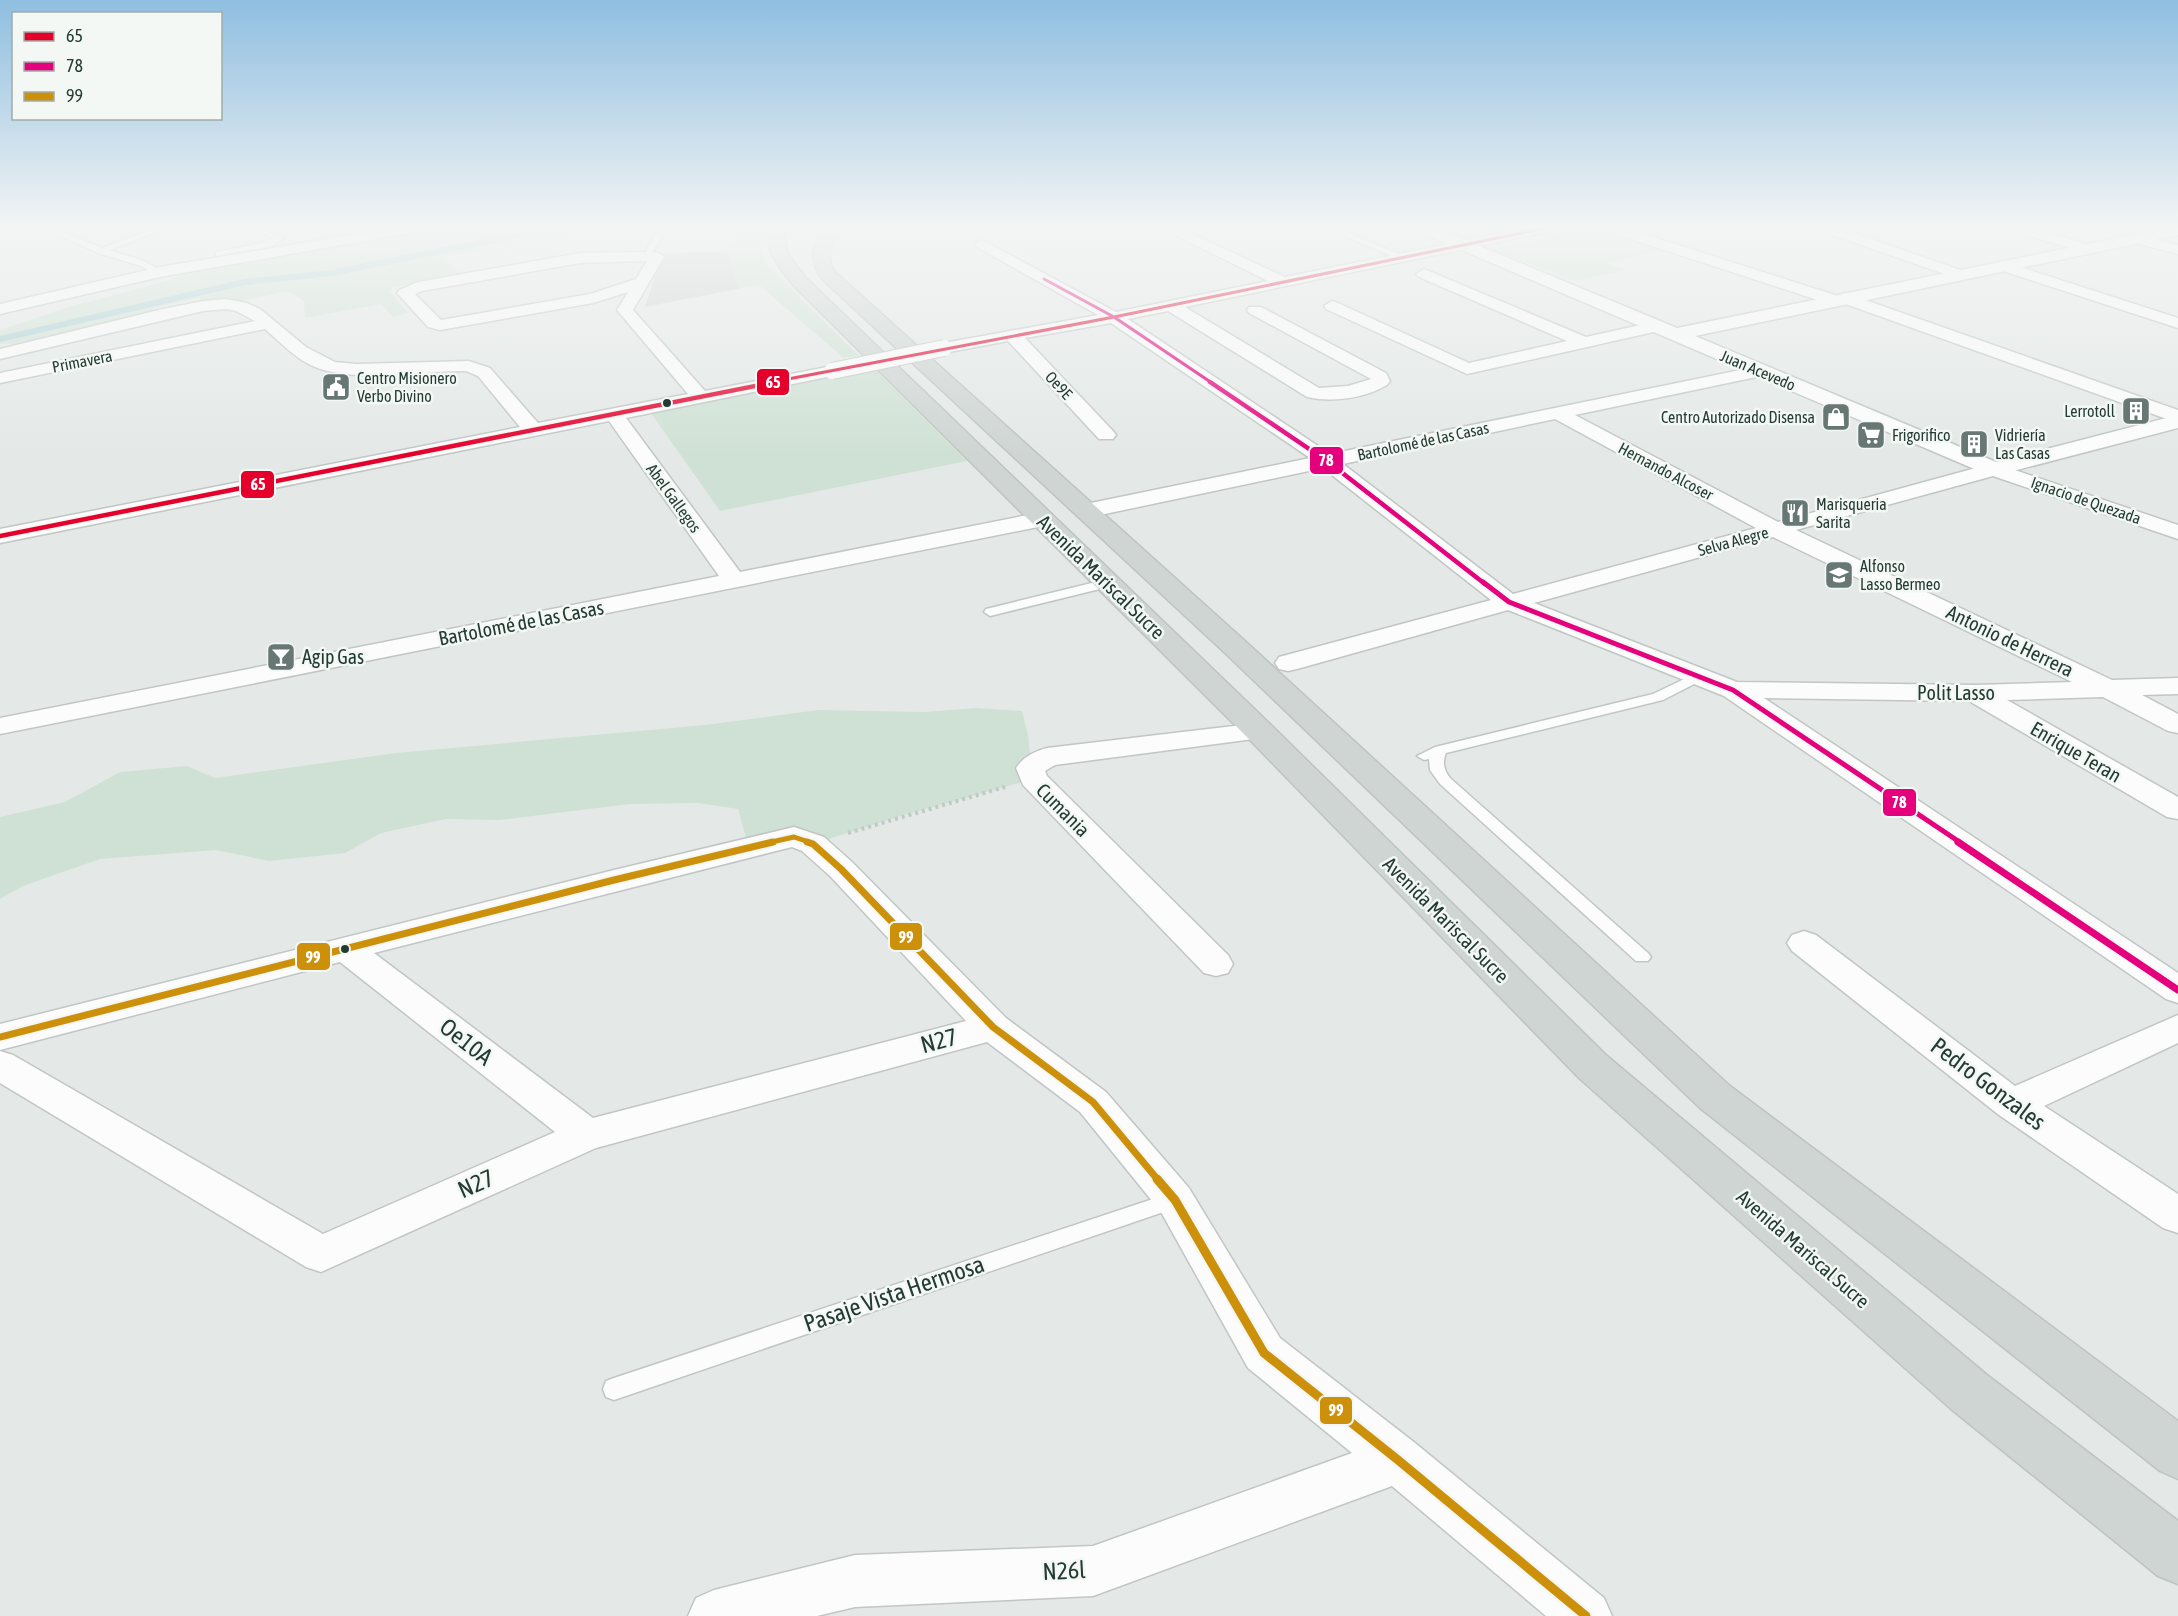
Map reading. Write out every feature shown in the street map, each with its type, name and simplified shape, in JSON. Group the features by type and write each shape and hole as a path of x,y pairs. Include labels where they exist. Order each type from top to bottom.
{"main road":[{"name":"Avenida Mariscal Sucre","path":"822,303 1259,731 1593,1068 1969,1392 2178,1556"},
{"name":"Avenida Mariscal Sucre","path":"859,303 1086,511 1715,1096 2178,1453"}],"street":[{"path":"0,309 24,303"},
{"path":"0,322 66,303"},
{"path":"415,303 434,323 440,325 562,303"},
{"path":"629,303 625,310 701,398"},
{"name":"Polit Lasso","path":"1089,303 1114,317 1327,461 1509,602 1734,690 2178,990"},
{"path":"0,536 1178,303"},
{"path":"1493,303 1583,342"},
{"name":"Juan Acevedo","path":"1603,303 1994,469"},
{"path":"1332,306 1463,369 1583,342 1667,330 1815,303"},
{"path":"1851,303 2178,419"},
{"path":"2116,303 2178,323"},
{"path":"0,354 129,321 215,305 237,306 269,323 294,347 314,361 328,367 352,370 470,366 484,372 534,431"},
{"path":"1170,305 1314,393 1334,394 1373,386 1380,381 1380,377 1256,310"},
{"name":"Primavera","path":"0,378 269,323"},
{"name":"Oe9E","path":"1012,335 1106,435"},
{"name":"Bartolomé de las Casas","path":"1086,511 1760,371"},
{"name":"Hernando Alcoser","path":"1557,413 1775,529"},
{"name":"Abel Gallegos","path":"614,415 734,581"},
{"name":"Selva Alegre","path":"1288,663 2178,419"},
{"name":"Ignacio de Quezada","path":"1994,469 2178,532"},
{"name":"Bartolomé de las Casas","path":"0,726 1043,519"},
{"name":"Antonio de Herrera","path":"1775,529 2111,690 2178,725"},
{"name":"Polit Lasso","path":"1734,690 1975,693 2178,686"},
{"name":"Enrique Teran","path":"1975,693 2178,810"},
{"name":"Cumania","path":"1216,964 1033,779 1030,768 1047,757 1259,731"},
{"path":"0,1037 345,948 794,837 813,844 841,869 993,1027 1093,1102 1175,1200 1264,1353 1398,1460 1586,1616"},
{"name":"Pedro Gonzales","path":"1804,944 2012,1104 2178,1216"},
{"name":"Oe10A","path":"345,948 586,1135"},
{"name":"N27","path":"0,1065 321,1254 586,1135 993,1027"},
{"path":"2012,1104 2178,1028"},
{"name":"N26l","path":"714,1616 855,1581 1093,1571 1398,1460"}],"lane":[{"path":"990,612 1108,583"},
{"path":"1424,756 1440,750 1658,697 1699,676"},
{"path":"1440,750 1435,759 1437,771 1445,781 1642,957"},
{"name":"Pasaje Vista Hermosa","path":"614,1389 1175,1200"}],"path":[{"path":"813,844 904,815 1033,779"}],"green space":[{"path":"82,303 174,303 153,308 157,315 55,339 43,337 20,344 0,344 0,340 80,320 0,338 0,330"},
{"path":"304,303 400,303 408,313 393,317 381,304 305,318"},
{"path":"780,303 806,303 859,356 844,358"},
{"path":"875,369 967,461 720,511 651,413"},
{"path":"976,708 1022,711 1028,735 1033,779 904,815 813,844 749,848 738,809 698,803 630,804 499,820 446,819 381,833 345,853 269,861 216,850 100,859 23,886 0,899 0,817 65,802 120,772 187,766 215,778 396,753 705,725 818,710 924,712"}],"waterway":[{"path":"0,339 153,303"}],"transit line":[{"name":"78","path":"1089,303 1114,317 1327,461 1509,602 1733,690 2178,990"},
{"name":"65","path":"0,536 944,348 1180,303"},
{"name":"99","path":"0,1037 614,880 794,837 813,844 841,869 993,1027 1093,1102 1175,1200 1264,1353 1398,1460 1586,1616"}],"place":[{"name":"Centro Misionero Verbo Divino","path":"336,387"},
{"name":"Lerrotoll","path":"2136,411"},
{"name":"Centro Autorizado Disensa","path":"1836,417"},
{"name":"Frigorifico","path":"1871,435"},
{"name":"Vidriería Las Casas","path":"1974,444"},
{"name":"Marisqueria Sarita","path":"1795,513"},
{"name":"Alfonso Lasso Bermeo","path":"1839,575"},
{"name":"Agip Gas","path":"281,657"}]}
